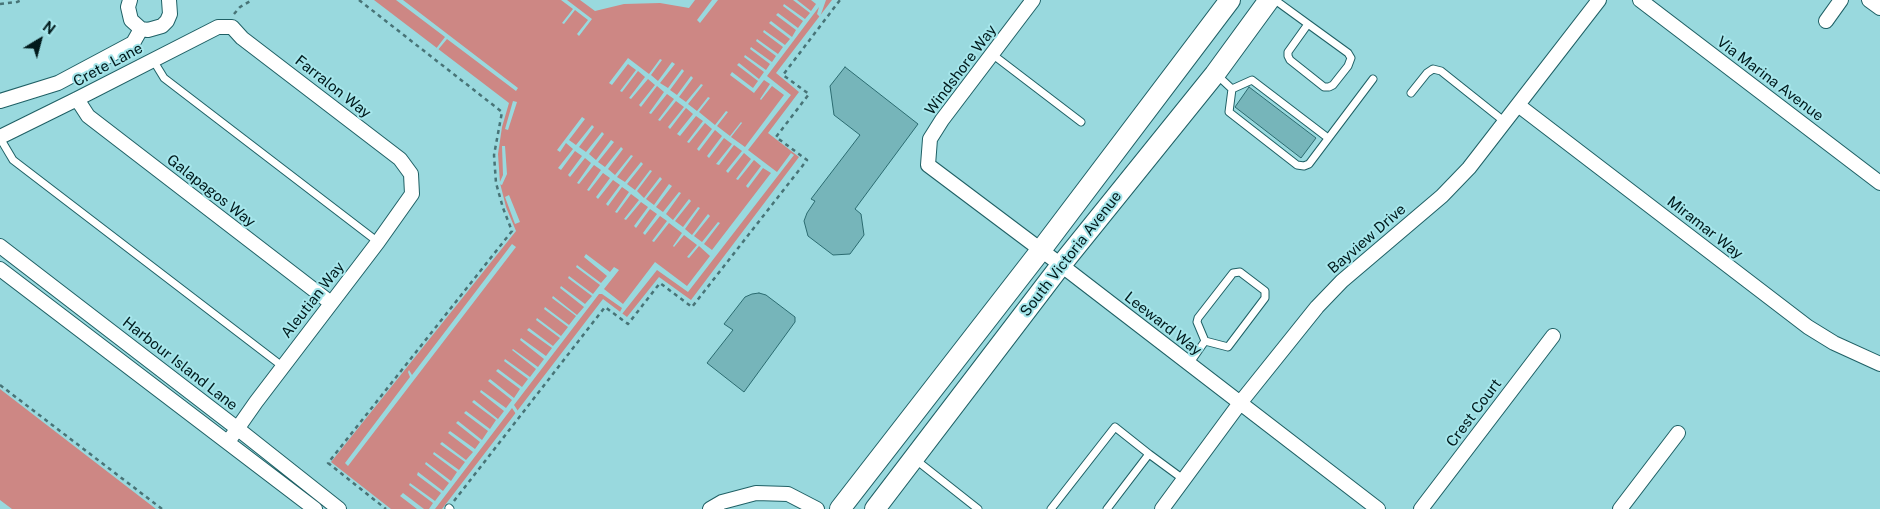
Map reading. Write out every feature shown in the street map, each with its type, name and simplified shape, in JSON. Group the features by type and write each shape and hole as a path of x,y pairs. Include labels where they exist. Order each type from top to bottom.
{"main road":[{"name":"South Victoria Avenue","path":"840,509 1041,250 1230,0"},
{"name":"South Victoria Avenue","path":"875,509 1061,265 1216,74 1269,0"}],"street":[{"path":"130,0 128,13 135,25 148,30 162,26 170,14 169,0"},
{"name":"Windshore Way","path":"928,165 930,139 942,120 1033,0"},
{"name":"Bayview Drive","path":"1162,509 1240,403 1317,307 1342,280 1442,196 1469,168 1599,0"},
{"name":"Via Marina Avenue","path":"1640,0 1880,184"},
{"path":"1826,21 1841,0"},
{"path":"1869,0 1880,8"},
{"name":"Crete Lane","path":"0,137 77,100 218,27 232,27"},
{"name":"Farralon Way","path":"232,27 242,38 400,159 411,174"},
{"path":"0,101 58,83 133,43 141,28"},
{"name":"Galapagos Way","path":"77,100 88,116 331,303"},
{"name":"Miramar Way","path":"1518,104 1808,327 1834,343 1880,364"},
{"name":"Leeward Way","path":"928,165 1378,509"},
{"name":"Aleutian Way","path":"228,442 282,366 378,242 412,194 411,174"},
{"name":"Harbour Island Lane","path":"0,246 238,428 339,509"},
{"path":"0,270 315,509"},
{"name":"Crest Court","path":"1421,509 1553,336"},
{"path":"1620,509 1678,433"},
{"path":"710,509 722,502 756,493 788,494 817,509"}],"lane":[{"path":"1275,0 1348,53 1351,58 1348,66 1333,85 1329,87 1324,86 1290,60 1288,56 1288,52 1308,24"},
{"path":"992,54 1081,122"},
{"path":"153,60 164,78 378,242"},
{"path":"1410,93 1427,73 1433,69 1440,71 1505,122"},
{"path":"1216,74 1232,89"},
{"path":"1232,89 1229,112 1298,166 1304,166 1308,164 1373,79"},
{"path":"1232,89 1252,80 1328,138"},
{"path":"0,137 13,160 282,366"},
{"path":"1240,272 1265,291 1265,298 1228,347 1205,342 1197,322 1198,318 1233,273 1240,272"},
{"path":"1189,364 1205,342"},
{"path":"1052,509 1115,427 1183,479"},
{"path":"1106,509 1149,454"},
{"path":"914,458 978,509"}],"path":[{"path":"0,4 22,0"},
{"path":"232,27 233,16 240,7 252,0"},
{"path":"360,0 502,112 494,155 496,183 512,231 328,463 386,509"},
{"path":"449,508 605,307 628,324 660,283 692,307 807,160 776,137 808,94 783,75 840,0"},
{"path":"0,385 162,509"}],"shaded area":[{"path":"374,0 580,0 595,11 624,4 660,3 689,8 695,0 832,0 776,73 799,92 768,133 799,157 691,300 659,277 627,317 603,299 442,509 391,509 331,462 516,231 506,207 500,183 498,154 502,127 509,103"},
{"path":"0,389 156,509 12,509 0,500"}],"pier":[{"path":"396,0 403,0 518,88 516,91 447,39 437,51 435,50 445,37"},
{"path":"561,0 567,0 592,19 579,36 577,34 588,20 575,10 564,24 562,23 573,9"},
{"path":"712,0 718,0 700,23 697,20"},
{"path":"793,0 797,0 811,11 816,4 811,0 826,0 820,17 817,14 819,7 767,76 791,95 748,150 777,172 791,153 794,155 688,292 657,270 622,314 620,312 622,308 602,294 599,294 514,405 518,411 516,414 512,408 435,509 429,509 433,503 409,485 410,483 435,501 441,493 417,475 418,472 443,491 449,483 425,464 426,462 451,481 457,472 433,454 434,452 459,470 465,462 440,444 442,442 466,460 473,452 448,433 450,431 475,449 480,442 456,423 458,421 482,440 488,431 464,413 466,411 490,429 496,420 472,402 474,400 498,419 504,411 480,392 481,390 506,408 512,400 488,381 490,379 514,398 520,389 496,371 498,369 522,387 528,379 504,361 505,359 530,377 536,369 512,350 538,367 544,359 520,340 521,338 546,356 552,348 527,330 529,328 553,346 560,338 536,320 537,318 561,336 568,327 544,309 545,307 569,325 576,316 552,298 553,296 577,315 584,307 560,288 561,286 585,304 592,296 568,278 569,276 593,294 600,285 576,267 577,265 601,283 607,276 584,257 586,254 610,272 614,267 619,270 604,289 623,304 655,262 687,286 710,256 699,246 689,258 687,257 697,245 684,235 674,247 682,233 669,223 654,242 652,241 667,221 660,216 645,235 643,233 657,214 650,209 636,228 634,226 648,207 641,202 626,220 624,219 639,200 631,194 617,213 615,212 629,192 622,187 608,206 606,204 620,185 613,180 598,199 596,197 610,178 603,173 589,191 587,190 601,170 594,165 579,184 577,183 591,163 585,158 570,177 568,175 582,156 575,151 561,170 558,168 573,149 566,143 560,152 557,150 582,117 585,119 569,140 576,145 592,125 594,127 579,147 586,152 602,132 604,134 589,154 596,160 611,140 614,142 598,162 605,167 621,147 623,149 608,169 615,175 631,155 633,156 617,177 625,182 641,162 643,164 627,184 635,190 650,170 652,171 637,191 644,198 660,177 662,179 646,199 654,205 669,184 672,186 656,207 663,212 679,192 681,193 666,214 673,220 689,199 691,201 675,221 683,227 698,207 700,208 685,229 692,235 708,214 710,216 694,236 702,242 718,222 720,223 704,244 712,250 771,173 763,168 748,188 746,186 761,166 754,160 738,180 736,179 751,159 744,153 728,173 726,171 742,151 734,145 719,165 716,164 732,144 724,138 709,158 707,156 722,136 715,130 699,151 697,149 712,129 705,123 689,143 687,142 703,121 696,116 680,136 677,134 693,114 686,108 670,129 668,127 684,107 676,101 660,121 658,120 674,99 667,94 651,114 649,113 664,92 657,86 641,107 639,105 655,85 648,79 631,99 629,98 645,77 638,71 622,92 620,91 636,70 628,64 612,85 609,83 628,58 649,74 660,59 662,60 651,75 658,81 672,62 675,64 660,83 668,88 682,69 684,71 670,90 677,95 691,76 693,78 679,97 686,102 701,84 703,85 688,104 697,111 708,97 710,98 699,112 715,125 726,111 728,112 717,126 730,136 741,122 731,137 745,147 784,95 772,86 761,100 770,84 764,80 754,93 730,75 732,72 753,88 758,81 737,65 739,63 759,79 764,72 744,57 745,55 766,70 770,64 750,49 751,47 772,62 776,56 756,41 757,39 778,54 783,47 763,32 764,30 785,45 790,39 769,23 771,21 792,37 796,30 776,15 778,13 798,28 803,21 783,6 784,4 805,19 810,13"},
{"path":"513,101 517,102 508,130 505,129"},
{"path":"502,146 505,146 507,174 502,185 499,184 503,175"},
{"path":"509,195 520,222 515,224 505,197"},
{"path":"512,244 516,247 348,466 345,463 410,377 409,370 412,375"},
{"path":"403,493 424,509 417,509 400,496"}],"building":[{"path":"845,67 918,124 855,209 861,214 864,235 850,254 833,255 808,236 804,221 815,201 811,199 860,135 834,115 830,86"},
{"path":"1249,87 1316,138 1301,158 1235,107"},
{"path":"759,293 766,295 795,317 795,322 744,392 707,363 733,330 724,324 745,297"}]}
